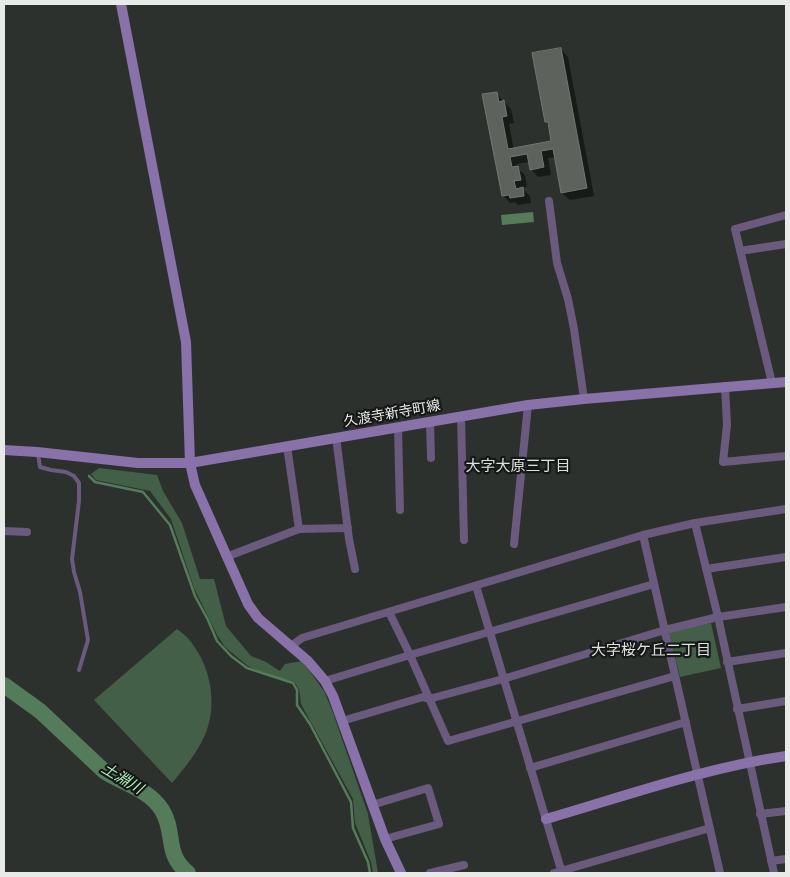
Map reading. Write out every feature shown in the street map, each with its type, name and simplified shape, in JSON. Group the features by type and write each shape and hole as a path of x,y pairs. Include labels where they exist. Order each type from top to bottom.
{"street":[{"path":"121,4 186,342 190,463 195,485 248,604 258,618 317,671 333,696 385,839 401,873"},
{"path":"549,201 557,264 571,314 584,399"},
{"path":"772,383 735,229 786,215"},
{"path":"740,251 786,244"},
{"name":"久渡寺新寺町線","path":"4,450 138,463 190,463 528,405 786,382"},
{"path":"725,386 727,426 723,462 786,456"},
{"path":"514,544 528,405"},
{"path":"461,416 464,540"},
{"path":"430,422 431,458"},
{"path":"398,428 400,510"},
{"path":"336,438 355,568"},
{"path":"287,446 299,529"},
{"path":"291,646 302,638 643,535 695,523 786,509"},
{"path":"695,523 718,617 748,762 774,873"},
{"path":"226,557 299,529 348,528"},
{"path":"4,530 27,532"},
{"path":"643,535 719,873"},
{"path":"706,569 786,557"},
{"path":"325,682 410,655 654,584"},
{"path":"476,586 546,819 559,872 710,828"},
{"path":"342,721 423,697 429,699 665,630 718,617 786,607"},
{"path":"389,612 448,741 675,676"},
{"path":"728,662 786,653"},
{"path":"737,709 786,701"},
{"path":"530,768 686,722"},
{"path":"546,819 698,774 748,762 786,756"},
{"path":"372,804 428,788 439,824 385,839"},
{"path":"760,814 786,811"},
{"path":"771,861 786,859"},
{"path":"430,873 464,865"}],"lane":[{"path":"37,452 40,467 66,472 74,476 79,483 79,501 72,559 88,640 79,670"}],"shaded area":[{"path":"533,212 534,222 502,225 501,215"},
{"path":"99,468 157,475 163,491 182,523 200,579 214,579 226,626 251,656 266,662 280,671 285,664 302,661 324,691 368,814 378,873 373,873 371,862 355,823 353,799 301,704 296,684 264,674 248,666 225,647 217,635 194,588 171,519 150,491 96,480 91,474"},
{"path":"711,623 721,668 680,677 669,632"},
{"path":"177,629 190,640 204,665 209,678 212,705 207,731 201,743 172,783 94,700"}],"building":[{"path":"561,48 587,188 561,193 553,149 541,151 544,167 530,170 527,154 510,157 512,167 518,166 521,180 514,181 516,189 523,187 524,196 510,198 509,195 502,196 482,94 497,92 499,102 504,100 507,116 502,117 508,149 551,141 548,122 545,122 532,53"}],"waterway":[{"path":"89,476 95,482 143,492 170,525 195,596 217,641 231,656 247,668 293,683 297,690 297,705 310,724 351,802 353,828 368,862 370,873"},
{"name":"土淵川","path":"4,685 40,711 104,771 143,792 156,803 162,810 169,827 176,858 188,873"}],"district":[{"name":"大字大原三丁目","path":"518,467"},
{"name":"大字桜ケ丘二丁目","path":"651,651"}]}
